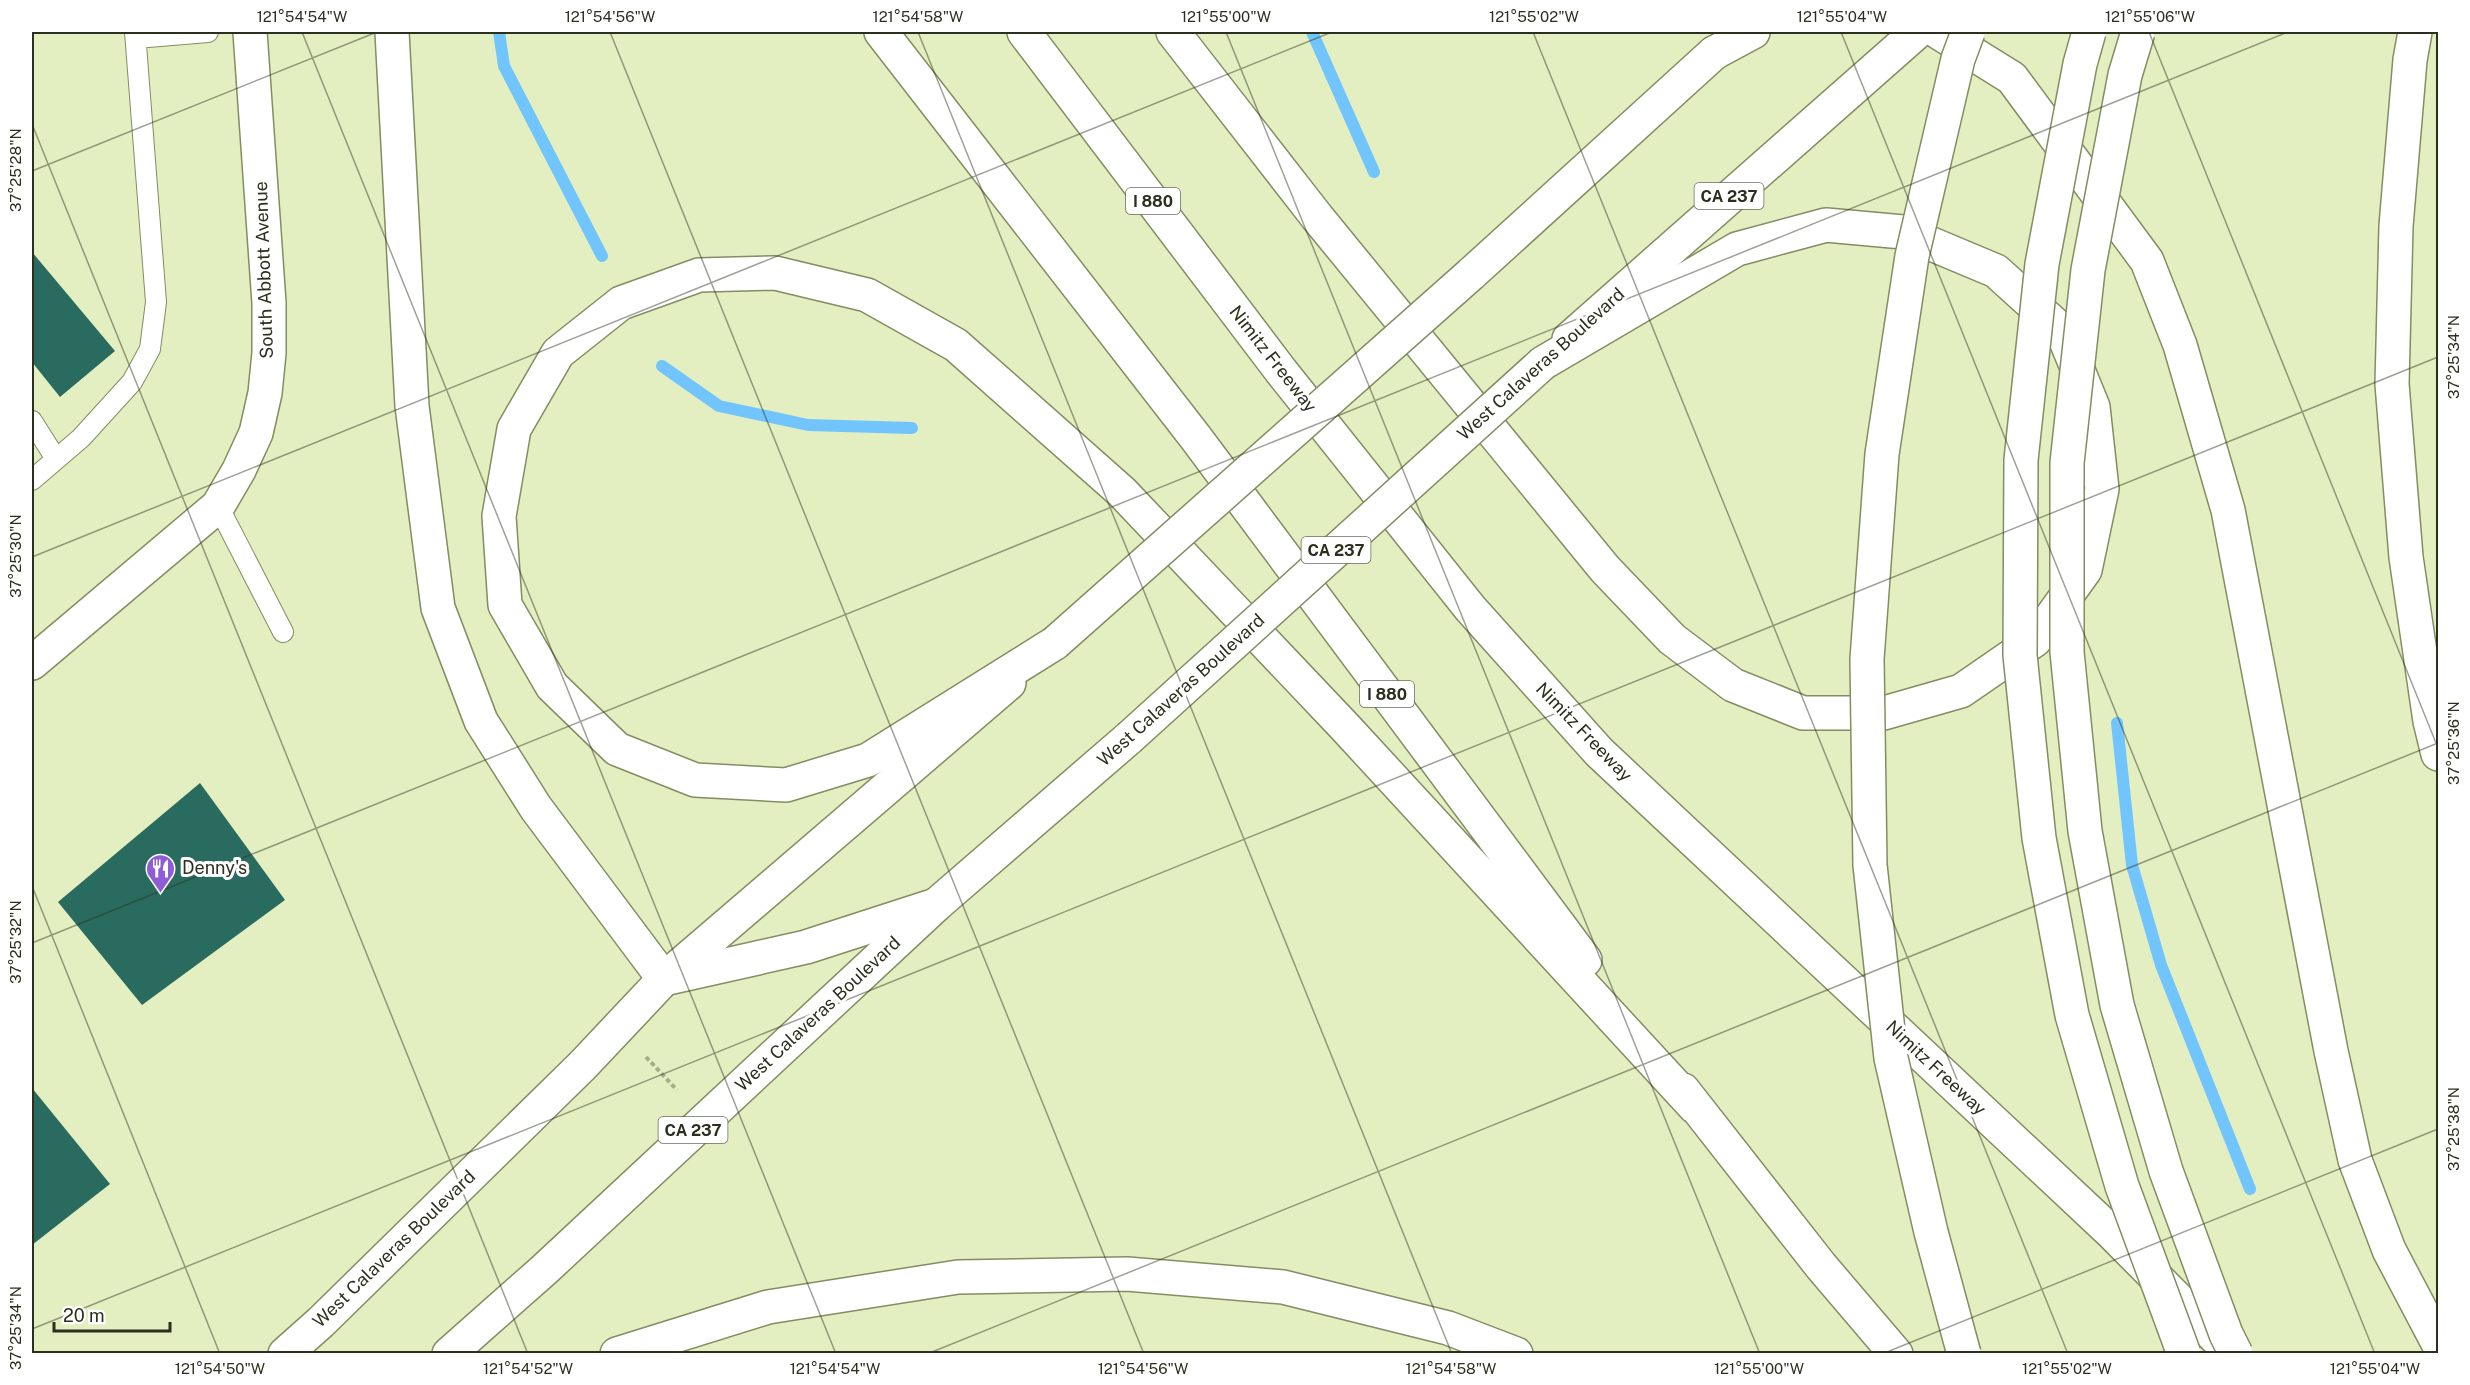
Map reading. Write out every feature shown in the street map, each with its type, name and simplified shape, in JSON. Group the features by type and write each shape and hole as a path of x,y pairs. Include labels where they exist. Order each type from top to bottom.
{"main road":[{"name":"South Abbott Avenue","path":"32,663 218,506 239,471 256,433 265,393 269,353 268,293 250,32"},
{"path":"392,32 412,406 438,608 481,721 536,808 664,979 806,947 936,905"},
{"name":"I 880","path":"881,32 1196,438 1695,1107 1821,1266 1896,1353"},
{"name":"Nimitz Freeway","path":"1024,32 1281,371 1462,599 1599,752 2111,1232 2234,1353"},
{"path":"1173,32 1317,217 1605,569 1672,639 1733,686 1803,713 1884,713 1961,691 2035,640 2085,570 2102,489 2093,407 2062,331 1996,271 1903,232 1826,225 1737,249 1543,363"},
{"name":"West Calaveras Boulevard","path":"285,1353 321,1322 583,1065 664,979 1055,643 1471,274 1721,42 1753,32"},
{"name":"West Calaveras Boulevard","path":"449,1353 544,1270 936,905 1129,738 1543,363 1917,32"},
{"path":"1938,32 2012,78 2147,261 2176,335 2228,510 2331,1051 2355,1160 2389,1250 2439,1343"},
{"path":"1964,1353 1931,1232 1891,1058 1870,865 1867,659 1882,454 1912,256 1958,59 1968,32"},
{"path":"2090,32 2080,64 2042,264 2021,460 2020,655 2039,838 2072,1016 2122,1186 2184,1353"},
{"path":"2138,32 2125,75 2088,270 2067,463 2067,652 2085,831 2117,1005 2166,1171 2234,1353"},
{"path":"2412,46 2396,226 2392,384 2406,557 2430,721 2439,754"},
{"path":"1055,643 868,760 786,784 694,780 617,749 552,686 505,605 499,516 514,429 558,353 621,303 699,275 775,273 867,295 956,345 1122,492 1345,727 1695,1107"},
{"path":"617,1353 768,1307 947,1279 1126,1274 1283,1287 1448,1328 1516,1353"}],"lane":[{"path":"32,480 81,438 132,382 150,349 156,302 135,35 208,32"},
{"path":"32,421 56,459"},
{"path":"218,506 283,632"}],"path":[{"path":"646,1057 677,1090"}],"building":[{"path":"32,252 115,351 60,397 32,362"},
{"path":"200,783 285,900 142,1005 58,902"},
{"path":"32,1088 110,1184 32,1245"}],"waterway":[{"path":"499,32 504,66 602,256"},
{"path":"1312,32 1374,172"},
{"path":"662,366 719,406 808,425 912,428"},
{"path":"2117,723 2132,865 2161,965 2250,1189"}],"place":[{"name":"Denny's","path":"161,894"}]}
